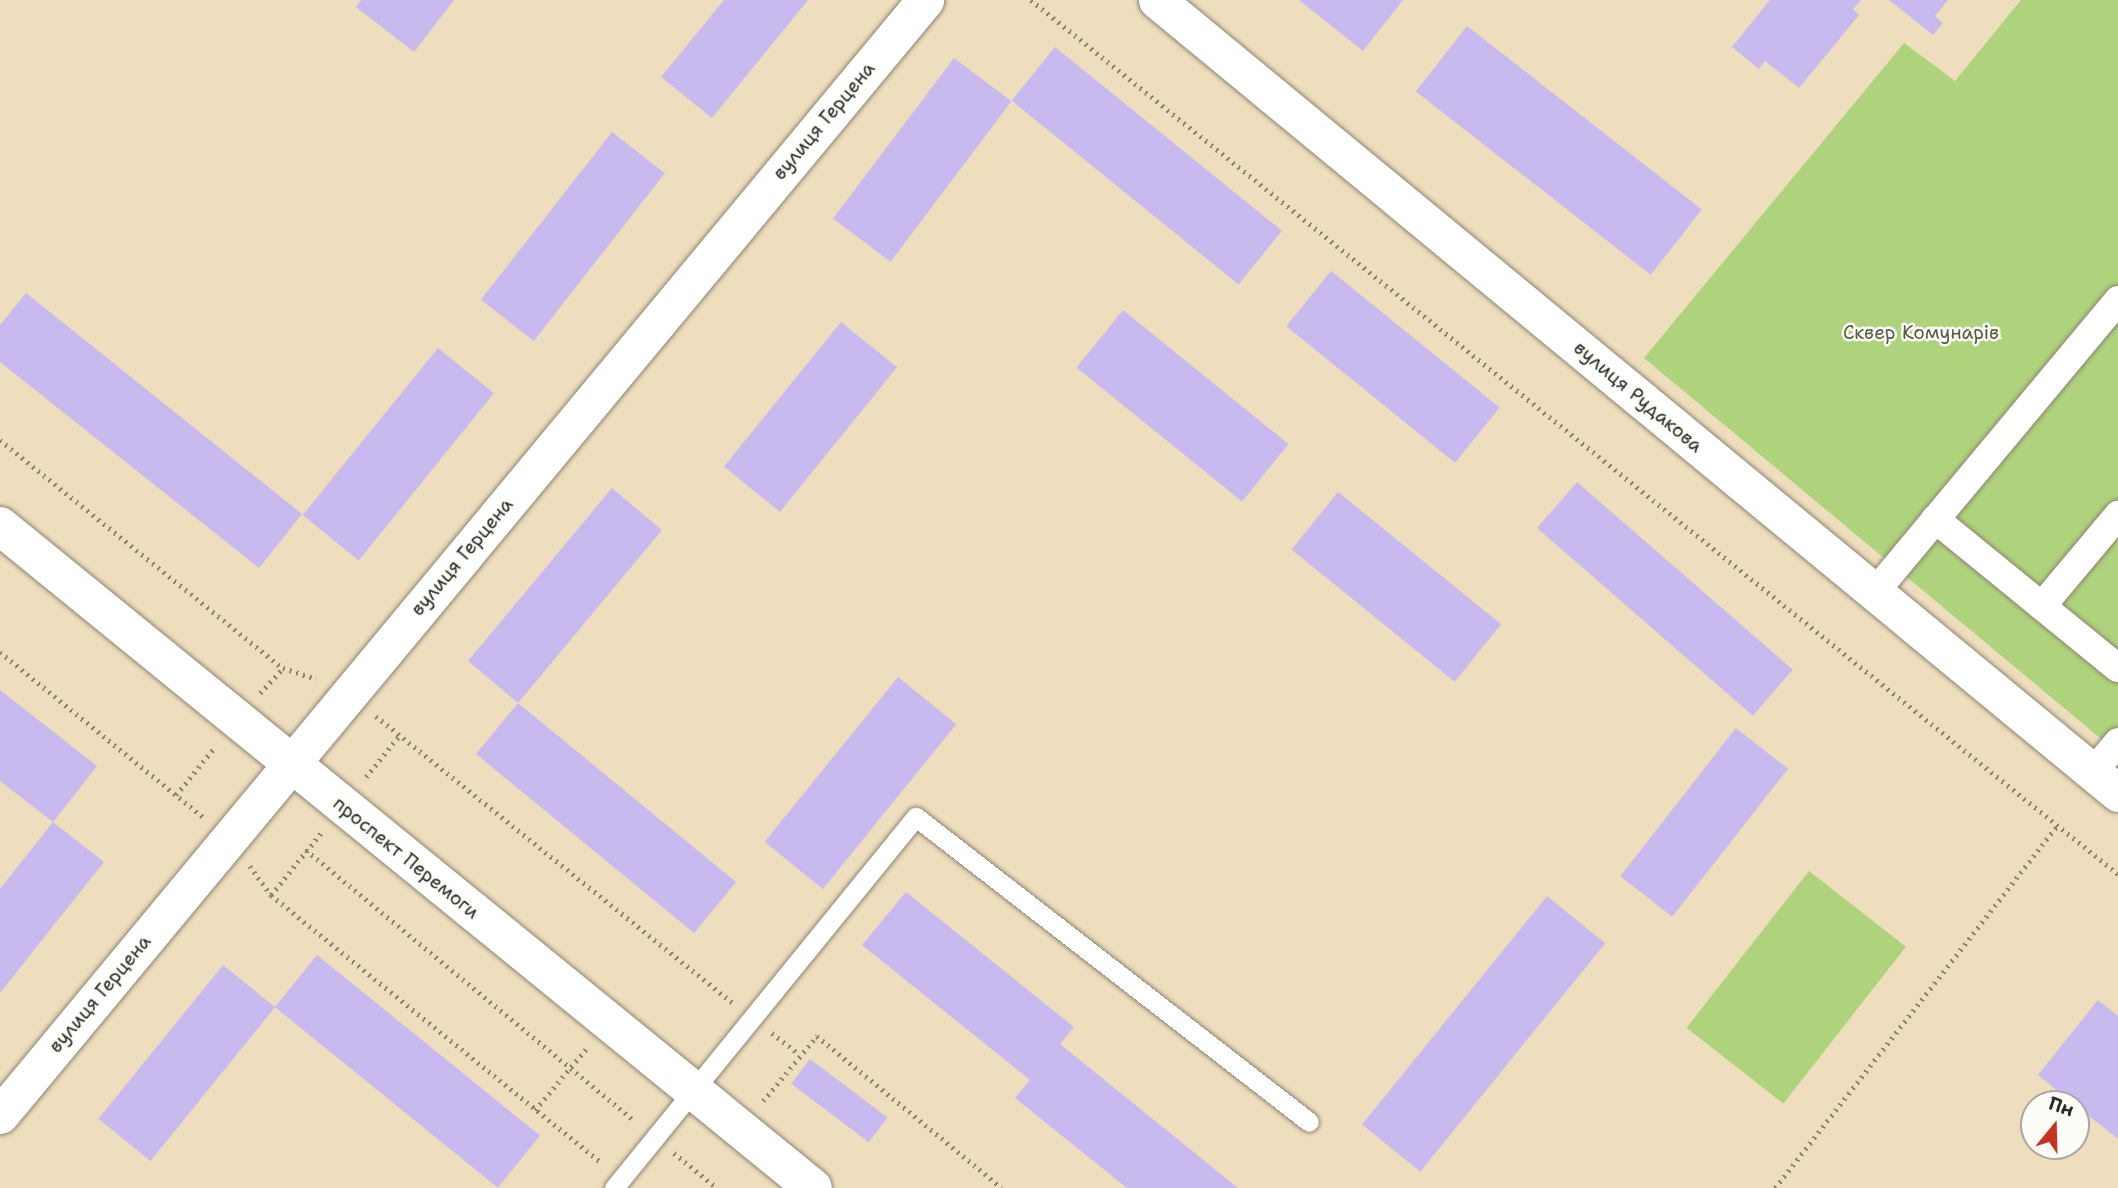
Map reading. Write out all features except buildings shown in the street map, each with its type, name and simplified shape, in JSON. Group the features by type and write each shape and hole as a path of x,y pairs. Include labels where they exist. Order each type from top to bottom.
{"main road":[{"name":"проспект Перемоги","path":"0,527 813,1188"}],"street":[{"name":"вулиця Герцена","path":"0,1115 925,0"},
{"name":"вулиця Рудакова","path":"1157,0 2105,783"},
{"path":"1875,592 2118,300"},
{"path":"2042,606 2118,514"},
{"path":"1936,519 2118,668"},
{"path":"2105,783 2118,742"}],"lane":[{"path":"618,1183 916,817 1310,1122"}],"path":[{"path":"1031,0 2118,874"},
{"path":"0,440 283,668 351,692 398,737 799,1054"},
{"path":"0,652 229,839 271,895 535,1110 618,1183"},
{"path":"176,795 236,720"},
{"path":"1775,1188 2058,825"},
{"path":"306,850 717,1188"},
{"path":"535,1110 609,1022"},
{"path":"741,1129 799,1054 817,1036 1002,1188"}],"green space":[{"name":"Сквер Комунарів","path":"2021,0 2118,0 2118,753 1644,358 1904,43 1955,81"},
{"path":"1809,871 1906,947 1783,1104 1686,1028"}]}
